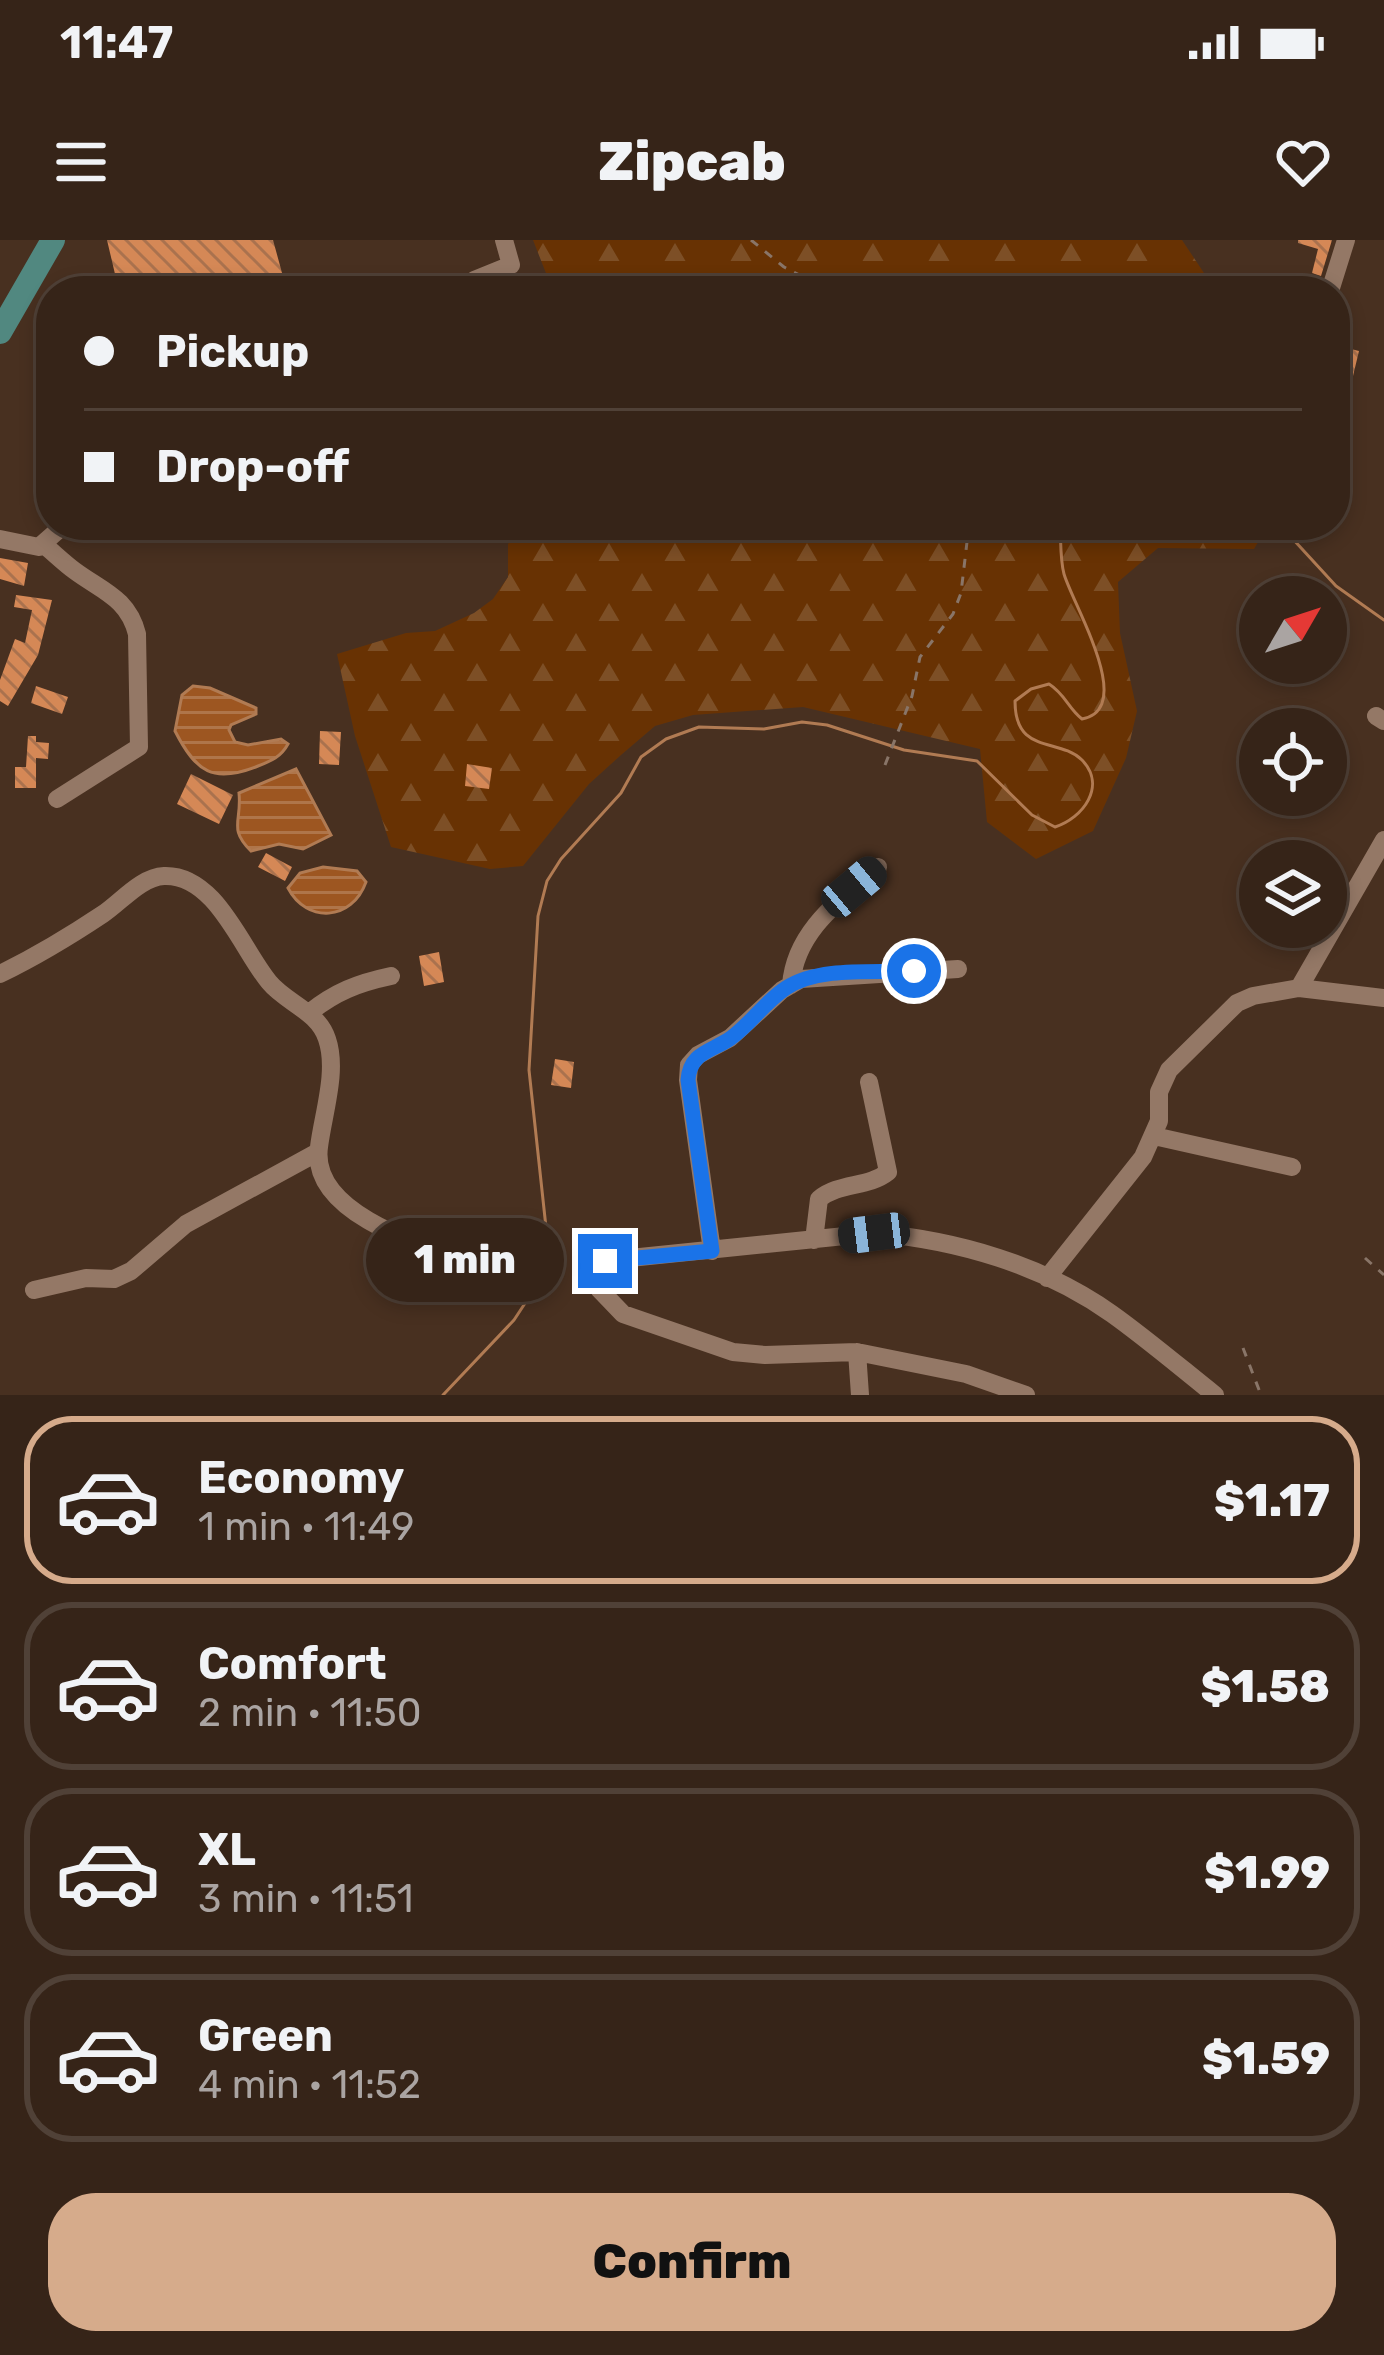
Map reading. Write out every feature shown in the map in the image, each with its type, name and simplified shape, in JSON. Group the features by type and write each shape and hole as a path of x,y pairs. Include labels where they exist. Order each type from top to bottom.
{"main road":[{"path":"0,332 53,240"}],"street":[{"path":"485,276 511,266 504,240"},
{"path":"1335,276 1346,240"},
{"path":"0,539 44,544 75,571 115,594 134,621 137,634 139,747 57,799"},
{"path":"44,544 48,540"},
{"path":"1299,988 1384,840"},
{"path":"791,985 793,966 806,937 830,908 878,867"},
{"path":"0,974 103,914 149,879 166,875 183,880 228,916 272,986 326,1032 331,1052 319,1171 335,1194 378,1228 417,1245 460,1255"},
{"path":"712,1251 689,1065 730,1038 791,985 826,976 958,969"},
{"path":"309,1013 333,994 391,976"},
{"path":"1047,1278 1118,1191 1154,1136 1159,1092 1169,1070 1237,1004 1253,996 1299,988 1384,998"},
{"path":"814,1240 819,1199 829,1190 888,1172 869,1082"},
{"path":"1154,1136 1292,1167"},
{"path":"34,1290 86,1278 114,1279 131,1271 186,1224 318,1152"},
{"path":"581,1263 874,1233 921,1237 1004,1259 1047,1278 1108,1311 1215,1395"},
{"path":"605,1261 599,1289 623,1314 733,1352 857,1352 966,1374 1026,1395"},
{"path":"857,1352 860,1395"}],"path":[{"path":"751,240 801,276"},
{"path":"885,765 901,728 920,657 953,614 961,593 967,540"},
{"path":"460,1255 560,1266"},
{"path":"1365,1258 1384,1274"},
{"path":"1243,1348 1261,1395"}],"green space":[{"path":"533,240 1182,240 1206,276 547,276"},
{"path":"512,540 1259,540 1254,549 1158,548 1118,582 1120,633 1137,711 1126,758 1093,831 1036,859 987,822 980,749 803,707 693,715 655,726 589,784 523,866 490,869 391,847 355,736 337,654 406,633 435,631 474,613 493,599 508,577"}],"shaded area":[{"path":"193,686 210,688 256,708 256,714 231,725 235,742 248,745 281,739 288,744 279,755 242,771 208,771 190,756 175,731 182,695"},
{"path":"296,769 331,835 303,849 279,844 251,851 238,830 239,793"},
{"path":"323,867 357,871 366,882 340,911 306,908 288,888 300,873"}],"building":[{"path":"107,240 273,240 283,276 115,276"},
{"path":"1298,240 1332,240 1321,276 1312,273 1318,249"},
{"path":"1350,349 1359,351 1350,375"},
{"path":"0,558 28,563 24,586 0,579"},
{"path":"16,595 52,600 38,655 8,706 0,701 0,680 15,639 25,643 32,610 14,607"},
{"path":"36,686 68,697 62,714 31,703"},
{"path":"320,731 341,732 339,765 319,764"},
{"path":"28,736 49,743 48,759 36,758 36,788 15,788 15,767 26,767"},
{"path":"467,764 492,768 489,789 465,786"},
{"path":"191,774 233,795 219,824 177,804"},
{"path":"266,853 292,867 285,881 258,867"},
{"path":"439,952 444,982 424,986 419,956"},
{"path":"555,1059 574,1062 571,1088 551,1085"}],"waterway":[{"path":"443,1395 514,1320 541,1279 548,1246 529,1070 538,916 547,881 561,859 621,793 641,757 666,739 699,727 827,725 904,750 977,761 1032,815 1055,827 1065,823 1088,800 1092,790 1089,770 1072,753 1022,730 1015,701 1049,684 1082,719 1097,711 1104,696 1097,654 1064,574 1060,540"},
{"path":"1294,540 1336,586 1384,620"}],"route":[{"path":"605,1261 712,1251 688,1080 689,1065 698,1055 730,1038 782,990 801,979 914,971"}]}
